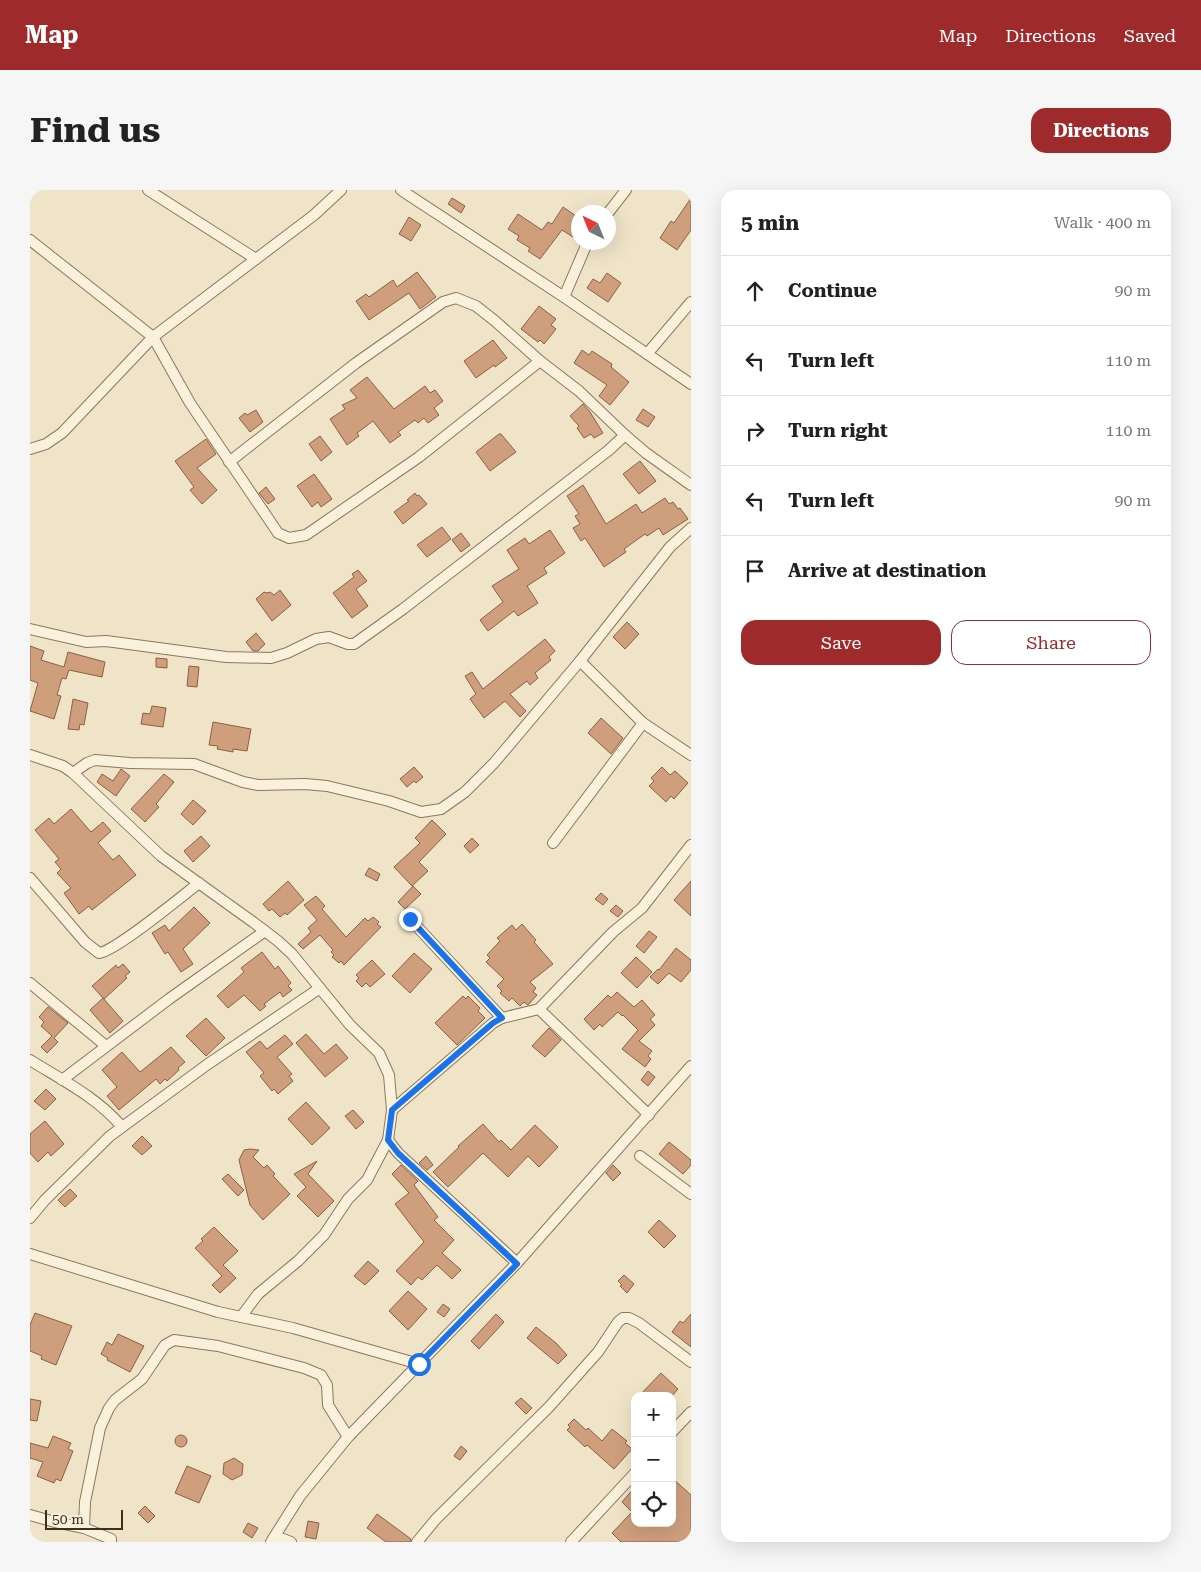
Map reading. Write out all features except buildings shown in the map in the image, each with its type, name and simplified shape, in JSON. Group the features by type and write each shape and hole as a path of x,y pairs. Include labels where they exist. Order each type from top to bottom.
{"street":[{"path":"148,190 256,259"},
{"path":"30,449 46,444 62,433 153,337 314,215 342,190"},
{"path":"401,190 564,297 691,384"},
{"path":"614,205 626,190"},
{"path":"30,240 153,337 190,403 229,462 278,533 289,538 306,535 419,457 540,361"},
{"path":"564,297 583,250"},
{"path":"229,462 356,363 443,302 456,298 476,306 495,320 540,361 579,391 646,453 691,485"},
{"path":"647,354 691,302"},
{"path":"30,629 86,642 106,641 226,657 271,658 287,654 316,639 329,637 348,644 354,644 402,610 609,450 625,435"},
{"path":"73,773 95,760 130,763 194,764 243,782 258,785 305,784 327,786 389,801 421,812 441,808 465,792 494,763 580,661 670,547 691,528"},
{"path":"580,661 643,723 691,755"},
{"path":"553,844 643,723"},
{"path":"30,756 63,766 73,773 157,852 265,930 292,954 350,1025 379,1053 389,1075 392,1110 388,1140 367,1180 348,1199 324,1235 298,1261 258,1294 241,1317"},
{"path":"392,1110 493,1023 502,1018 539,1009 613,932 642,908 691,845"},
{"path":"30,878 85,942 100,953 121,942 199,883"},
{"path":"410,919 502,1018"},
{"path":"62,1080 265,930"},
{"path":"30,983 106,1046"},
{"path":"30,1218 110,1136 208,1064 320,988"},
{"path":"539,1009 649,1115"},
{"path":"30,1060 111,1113 122,1127"},
{"path":"291,1542 273,1539 300,1496 348,1437 517,1264 691,1066"},
{"path":"388,1140 398,1153 517,1264"},
{"path":"640,1156 691,1194"},
{"path":"30,1254 218,1312 293,1328 419,1364"},
{"path":"417,1542 436,1519 549,1406 598,1352 618,1322 624,1318 629,1318 639,1323 691,1362"},
{"path":"84,1528 86,1502 100,1428 108,1408 115,1400 142,1379 165,1345 174,1340 218,1346 304,1368 321,1375 327,1385 328,1405 348,1437"},
{"path":"676,1428 691,1412"},
{"path":"571,1542 631,1477"},
{"path":"30,1515 84,1528 111,1539 111,1542"}],"route":[{"path":"410,919 502,1018 493,1023 392,1110 388,1140 398,1153 517,1264 419,1364"}]}
